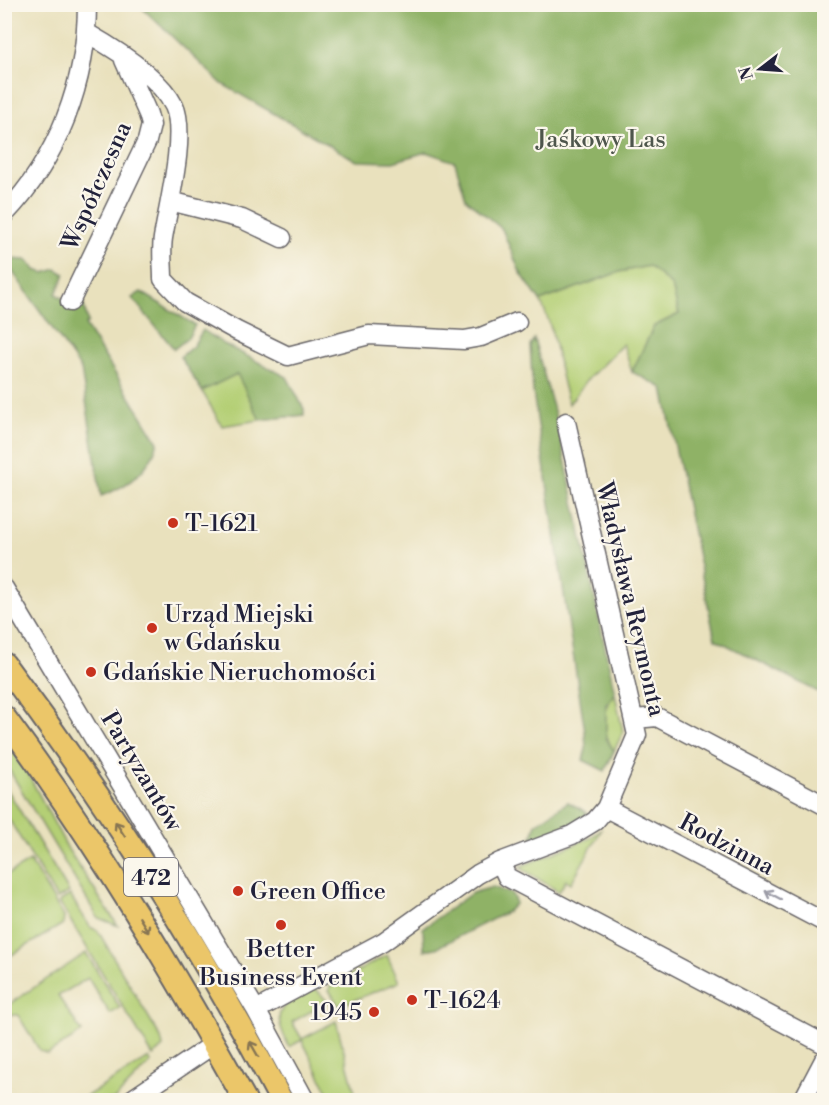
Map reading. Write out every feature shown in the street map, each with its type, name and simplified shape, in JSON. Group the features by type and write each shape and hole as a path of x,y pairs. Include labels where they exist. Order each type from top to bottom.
{"main road":[{"name":"472","path":"4,664 75,759 166,901 256,1053 281,1101"},
{"name":"472","path":"4,717 44,771 141,920 245,1101"}],"street":[{"path":"4,215 36,178 60,134 73,96 87,33 87,4"},
{"path":"87,33 122,55 162,89 175,107 179,126 163,240 163,279 185,302 288,356 369,335 472,339 496,332 517,322"},
{"name":"Współczesna","path":"70,302 147,141 151,125 122,55"},
{"path":"170,201 242,219 282,238"},
{"name":"Władysława Reymonta","path":"256,1010 383,942 478,874 500,862 572,835 595,821 606,808 637,735 616,651 566,422"},
{"name":"Partyzantów","path":"4,588 256,1010 305,1101"},
{"path":"634,719 657,717 825,805"},
{"name":"Rodzinna","path":"606,808 825,922"},
{"path":"500,862 507,877 825,1044"},
{"path":"131,1101 214,1044"},
{"path":"803,1101 825,1060"}],"green space":[{"name":"Jaśkowy Las","path":"139,5 824,5 824,695 715,639 663,388 632,372 654,326 679,314 672,286 649,266 619,272 540,301 520,272 502,229 466,199 455,162 426,152 393,162 357,161 222,84"},
{"path":"8,259 27,260 36,270 44,273 56,269 65,274 56,294 76,307 83,302 88,322 85,325 158,442 143,469 120,488 101,496 81,369 5,261"},
{"path":"649,266 672,286 679,314 654,326 632,372 623,344 587,380 569,404 550,326 540,301 619,272"},
{"path":"141,292 195,325 188,338 174,349 132,298"},
{"path":"203,330 224,344 287,377 304,409 304,415 260,420 237,374 202,391 180,357 193,346"},
{"path":"534,339 557,422 615,694 606,704 606,738 614,751 605,771 583,760 586,749 585,732 533,392 530,345"},
{"path":"237,373 260,420 222,426 202,391"},
{"path":"615,694 623,732 614,751 605,729 605,714"},
{"path":"5,740 27,772 69,851 118,926 98,918 5,763"},
{"path":"5,786 69,892 57,899 5,813"},
{"path":"568,802 588,813 572,825 530,842 536,824"},
{"path":"602,829 571,883 566,880 559,892 519,867 590,838"},
{"path":"30,861 64,917 63,924 5,959 5,876"},
{"path":"493,887 512,894 516,903 507,912 436,948 424,950 423,928 472,893"},
{"path":"70,895 90,927 98,931 161,1038 163,1047 153,1056 59,902"},
{"path":"86,953 120,1008 110,1014 88,978 58,996 82,1032 48,1054 40,1051 18,1015 10,1015 5,1007"},
{"path":"387,955 399,982 339,1006 329,990 330,986"},
{"path":"315,988 328,1002 292,1022 302,1039 336,1021 357,1100 332,1100 302,1040 289,1047 283,1034 279,1016 281,1010 293,1000"},
{"path":"149,1058 151,1062 114,1100 80,1100"}],"place":[{"name":"T-1621","path":"173,523"},
{"name":"Urząd Miejski w Gdańsku","path":"152,628"},
{"name":"Gdańskie Nieruchomości","path":"91,672"},
{"name":"Green Office","path":"238,891"},
{"name":"Better Business Event","path":"281,925"},
{"name":"T-1624","path":"412,1000"},
{"name":"1945","path":"374,1012"}]}
